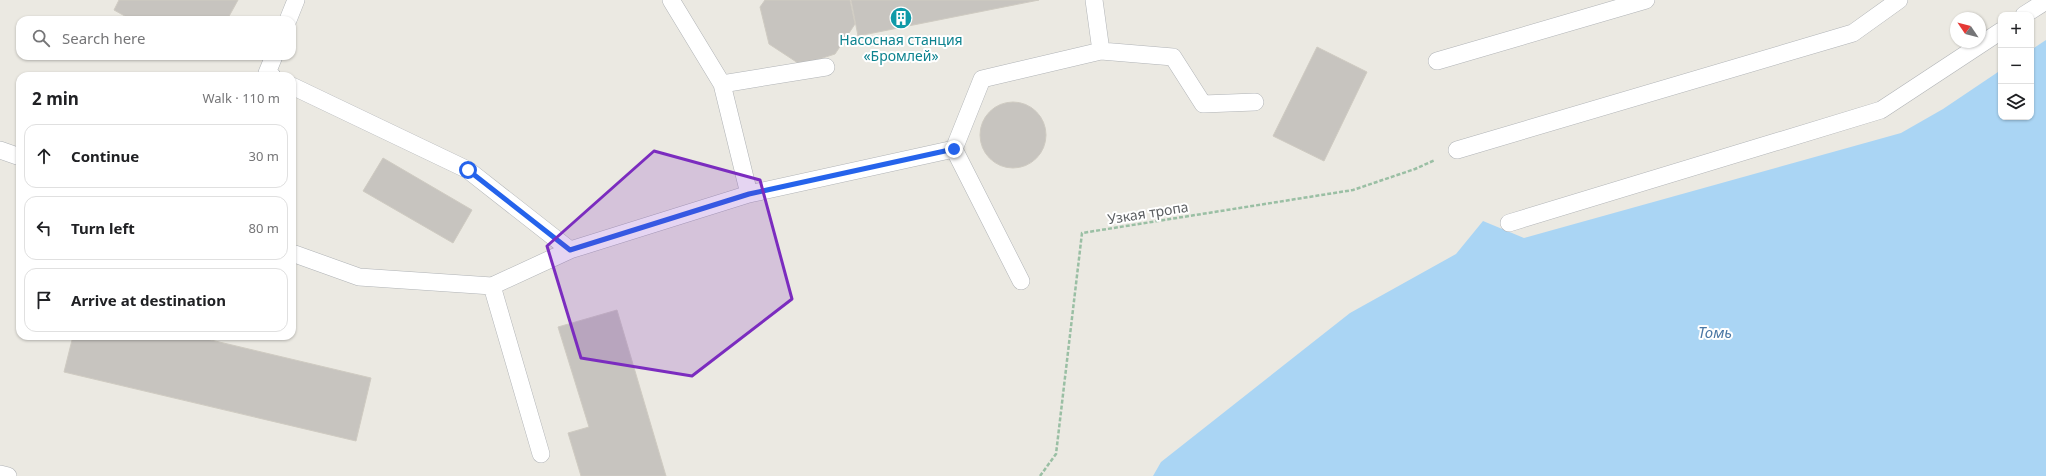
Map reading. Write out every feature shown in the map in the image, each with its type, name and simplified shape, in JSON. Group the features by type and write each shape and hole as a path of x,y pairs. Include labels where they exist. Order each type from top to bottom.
{"lane":[{"path":"290,16 296,0"},
{"path":"671,0 722,84 749,194"},
{"path":"1094,0 1101,51"},
{"path":"1436,61 1646,0"},
{"path":"1457,150 1853,33 1899,0"},
{"path":"2029,12 2046,1"},
{"path":"1509,223 1881,110 1998,33"},
{"path":"1021,281 954,149 982,79 1101,51 1173,57 1203,104 1255,102"},
{"path":"268,72 272,60"},
{"path":"722,84 826,67"},
{"path":"296,88 468,170 570,250"},
{"path":"296,254 359,277 492,286 570,250 749,194 954,149"},
{"path":"0,150 16,156"},
{"path":"492,286 541,454"},
{"path":"0,474 8,476"}],"path":[{"name":"Узкая тропа","path":"1040,476 1056,454 1082,233 1353,190 1415,169 1457,150"}],"highlighted area":[{"path":"654,151 760,180 792,299 692,376 581,358 547,246"}],"water":[{"name":"Томь","path":"2046,40 2046,476 1153,476 1161,462 1350,313 1456,254 1483,221 1524,238 1901,133 1943,109 1998,72 1998,120 2034,120 2034,48"}],"building":[{"path":"119,0 238,0 229,16 125,16 114,10"},
{"path":"765,0 850,0 855,24 835,54 801,65 769,44 760,7"},
{"name":"Насосная станция «Бромлей»","path":"851,0 1039,0 858,36"},
{"path":"1317,47 1367,72 1324,161 1273,136"},
{"path":"1013,102 1026,105 1036,112 1043,122 1046,135 1043,148 1036,158 1026,165 1013,168 1000,165 990,158 983,148 980,135 983,122 990,112 1000,105"},
{"path":"383,158 472,210 453,243 363,191"},
{"path":"617,310 666,476 581,476 568,433 589,427 558,327"},
{"path":"72,340 211,340 371,378 356,441 64,372"}],"place":[{"name":"Насосная станция «Бромлей»","path":"901,18"}],"route":[{"path":"468,170 570,250 749,194 954,149"}]}
